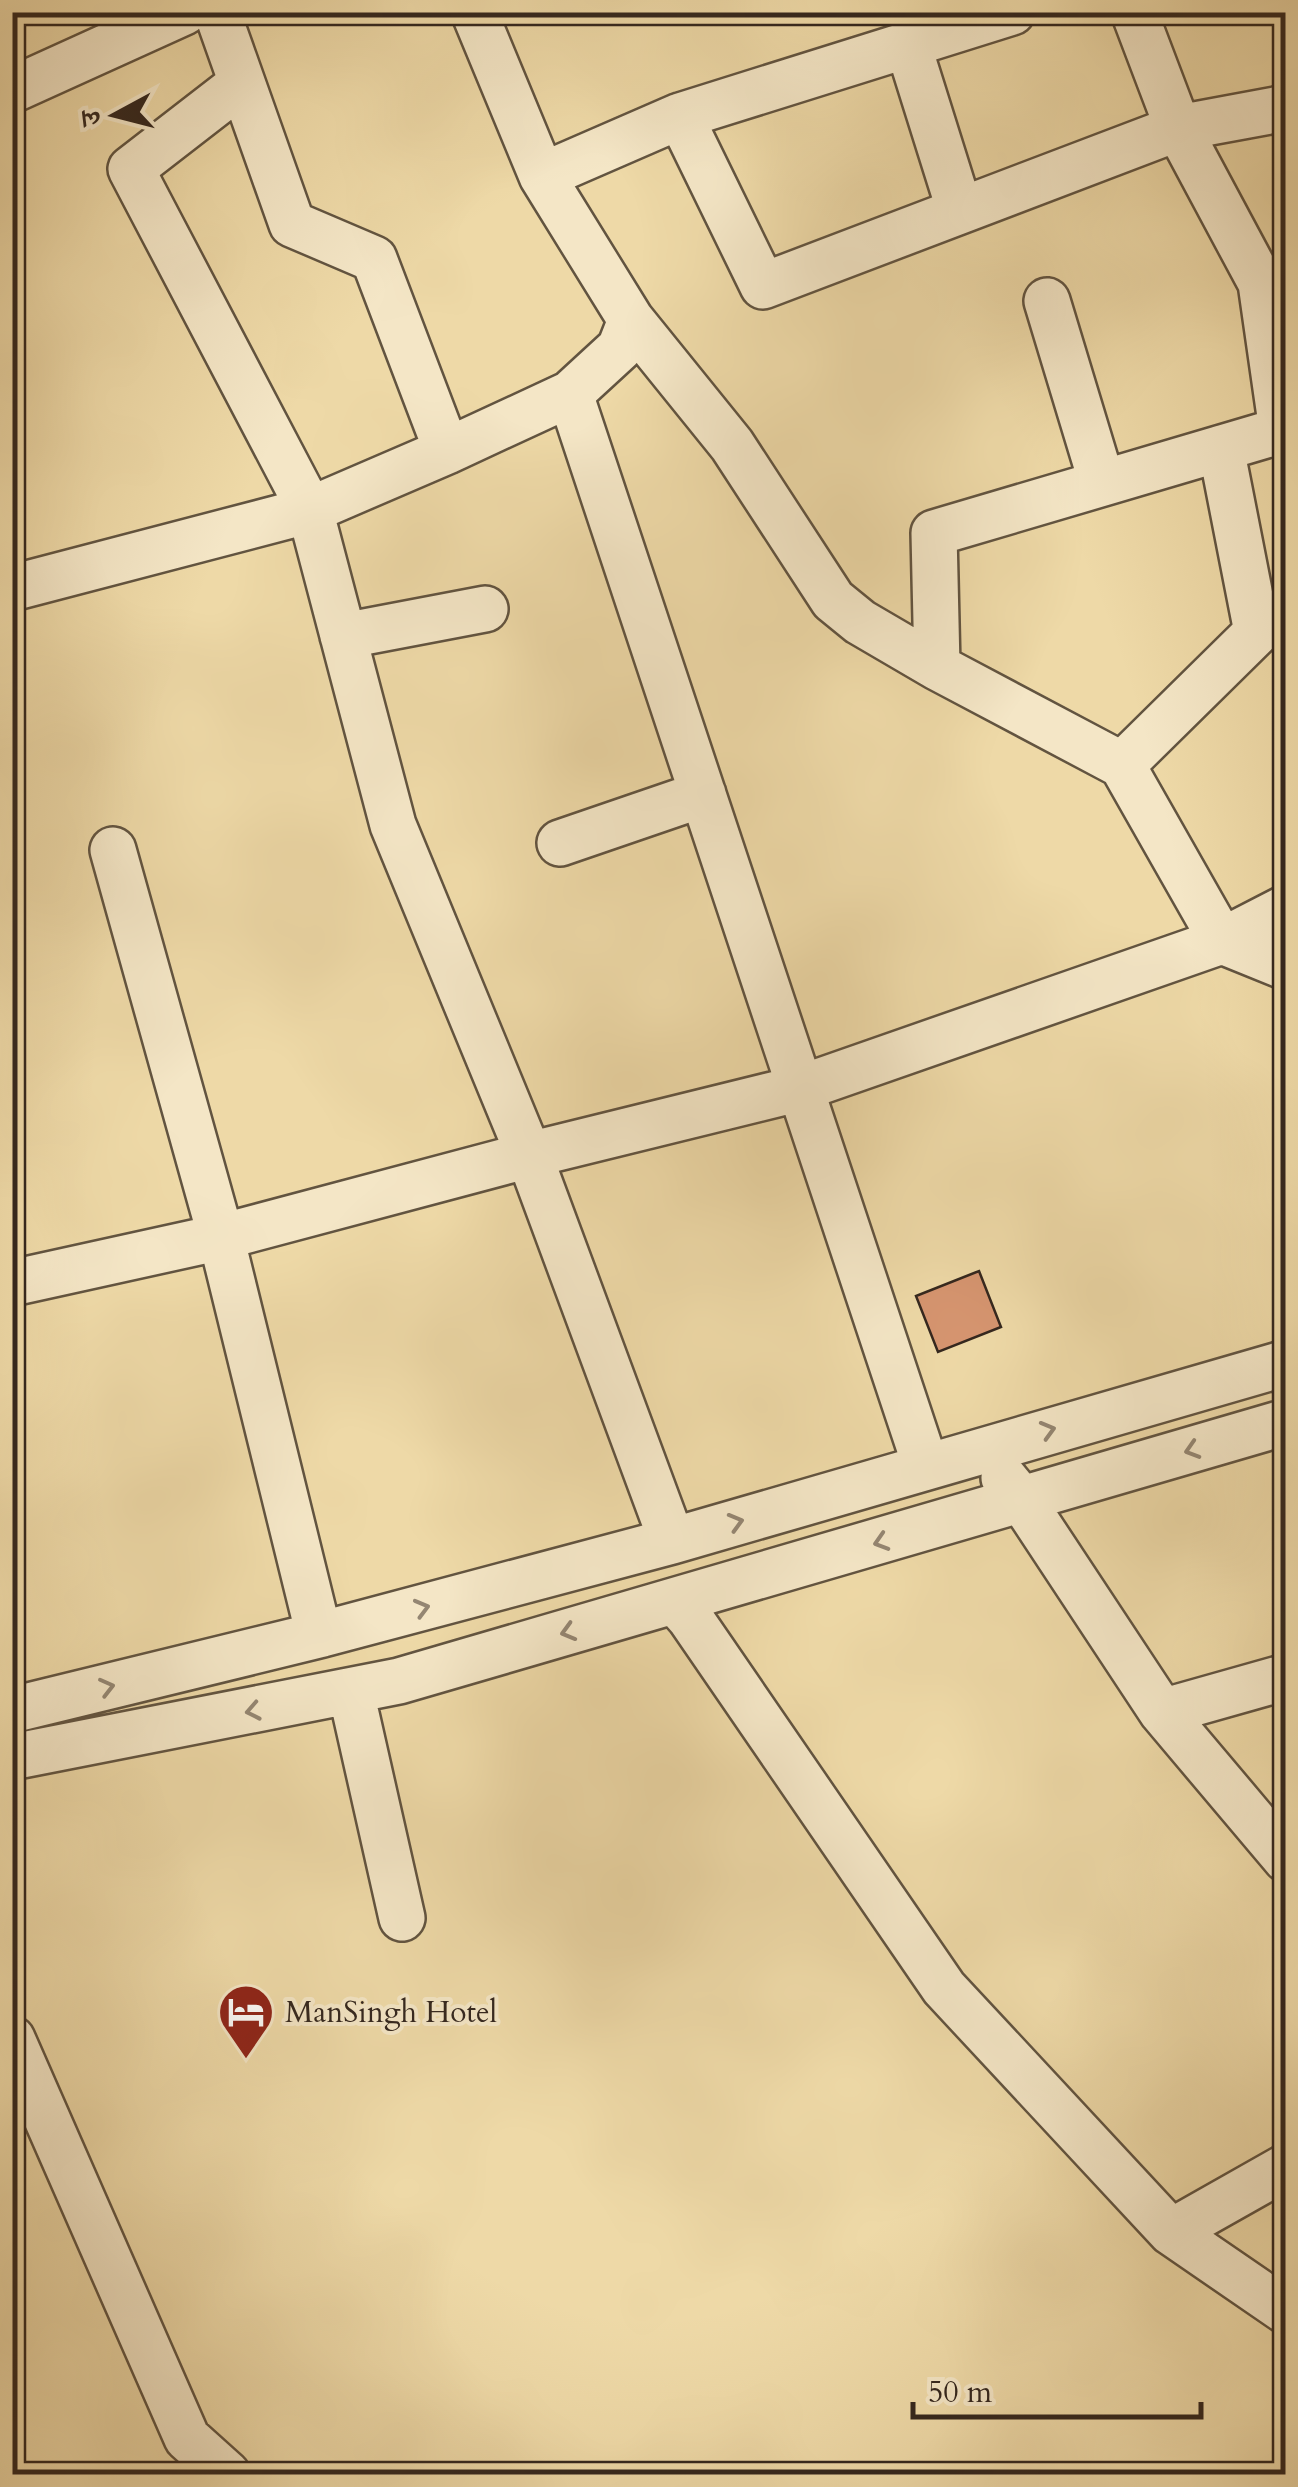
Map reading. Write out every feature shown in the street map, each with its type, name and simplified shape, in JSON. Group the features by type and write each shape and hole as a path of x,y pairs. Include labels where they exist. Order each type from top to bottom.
{"street":[{"path":"12,90 184,12"},
{"path":"217,12 292,224 374,259 447,451"},
{"path":"474,12 618,344 732,445 834,600 860,622 937,667 1122,766 1222,941 1286,966"},
{"path":"542,176 680,116 1012,12"},
{"path":"937,667 934,532 1284,430 1261,282 1178,128 1134,12"},
{"path":"908,45 960,211"},
{"path":"242,83 130,169 310,510 393,825 529,1155 672,1542"},
{"path":"680,116 763,286 1178,128 1286,108"},
{"path":"1047,302 1102,483"},
{"path":"12,588 310,510 570,394 618,344"},
{"path":"570,394 926,1466"},
{"path":"1122,766 1257,632 1221,448"},
{"path":"343,636 485,608"},
{"path":"560,843 703,794"},
{"path":"112,850 221,1237 319,1635"},
{"path":"12,1283 221,1237 801,1088 1222,941 1286,908"},
{"path":"12,1710 319,1635 672,1542 1286,1362"},
{"path":"12,1757 351,1692 675,1602 1286,1422"},
{"path":"980,1450 1022,1500 1162,1712 1286,1858"},
{"path":"675,1602 690,1618 944,1988 1171,2232 1286,2311"},
{"path":"1162,1712 1286,1677"},
{"path":"351,1692 402,1918"},
{"path":"12,2039 187,2438 226,2474"},
{"path":"1171,2232 1286,2167"}],"building":[{"path":"979,1271 1001,1327 938,1352 916,1296"}],"place":[{"name":"ManSingh Hotel","path":"246,2061"}]}
